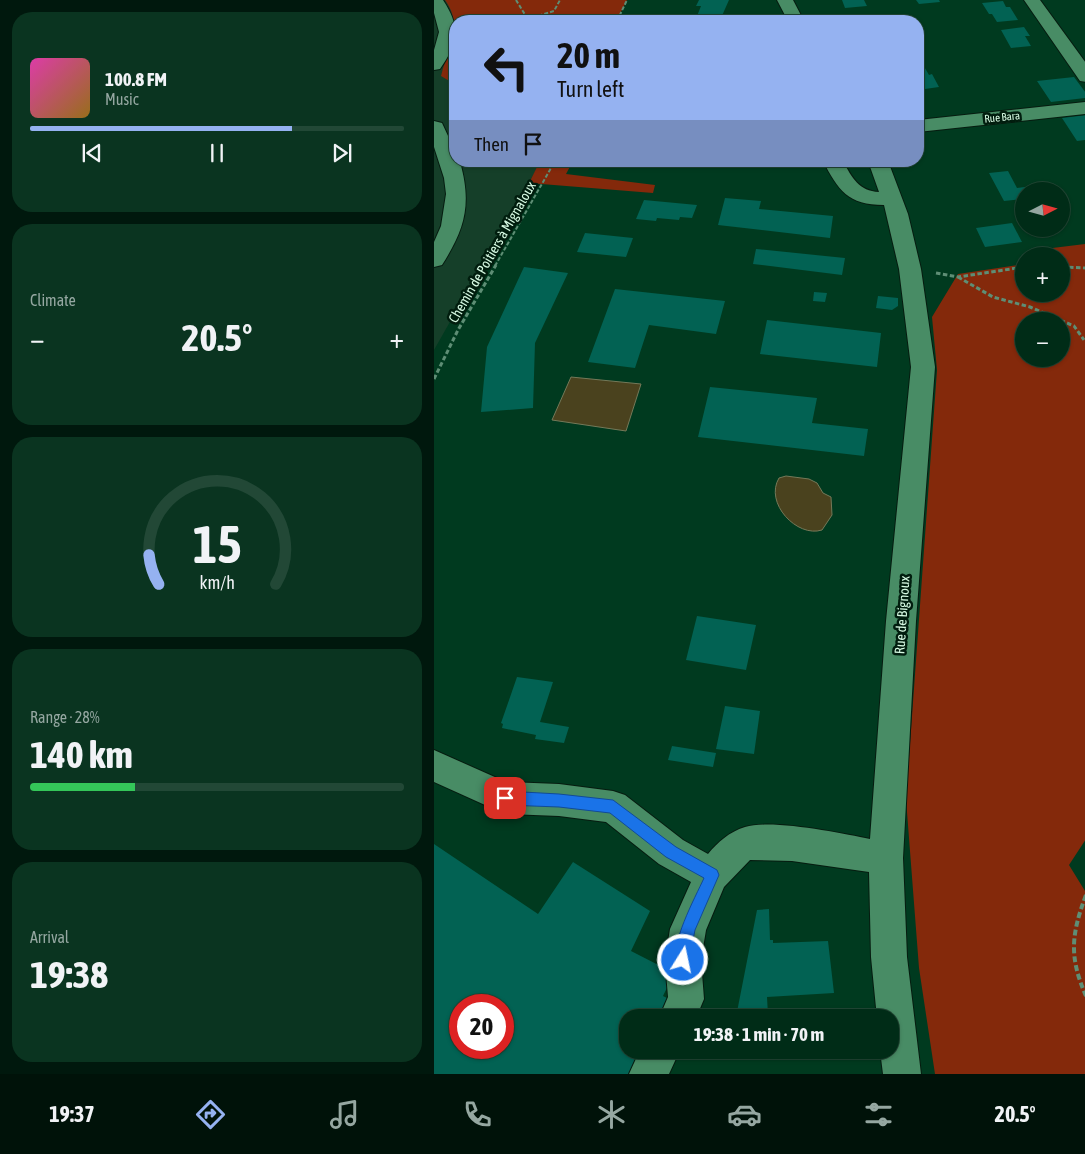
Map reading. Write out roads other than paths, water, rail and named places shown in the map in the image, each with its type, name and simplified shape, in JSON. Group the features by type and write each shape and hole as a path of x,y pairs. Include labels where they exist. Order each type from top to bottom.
{"street":[{"path":"434,65 445,49 449,34 445,16 435,0"},
{"path":"785,0 793,15"},
{"path":"1032,0 1085,78"},
{"name":"Rue Bara","path":"924,125 1085,108"},
{"path":"439,125 449,156"},
{"path":"434,260 454,222 457,201 456,183 452,167"},
{"path":"836,167 846,186 854,192 878,199 892,199"},
{"name":"Rue de Bignoux","path":"880,167 892,199 910,269 923,367 901,620 886,858 889,957 902,1074"},
{"path":"434,766 505,798 559,800 613,807 671,852 712,875"},
{"path":"681,1009 686,999 683,960 688,929 712,875 734,850 748,843 784,843 886,858"},
{"path":"648,1074 656,1059"}]}
